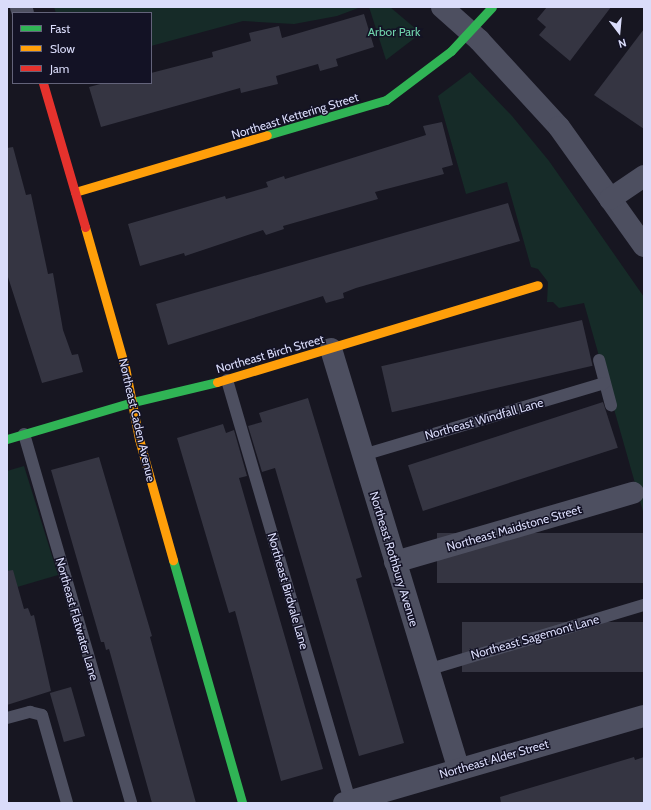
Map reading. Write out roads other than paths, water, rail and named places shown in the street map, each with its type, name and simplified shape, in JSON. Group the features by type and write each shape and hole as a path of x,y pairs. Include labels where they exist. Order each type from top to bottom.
{"street":[{"path":"442,7 470,32 559,127 644,246"},
{"name":"Northeast Kettering Street","path":"75,192 386,100 422,75 470,32 492,7"},
{"name":"Northeast Caden Avenue","path":"43,84 133,402 139,440 242,803"},
{"path":"610,199 644,176"},
{"name":"Northeast Birch Street","path":"7,439 133,402 227,380 538,285"},
{"name":"Northeast Rothbury Avenue","path":"331,349 427,670 459,769"},
{"name":"Northeast Maidstone Street","path":"395,562 633,493"},
{"name":"Northeast Alder Street","path":"347,802 644,716"}],"lane":[{"path":"598,360 611,405"},
{"name":"Northeast Birdvale Lane","path":"227,380 347,802"},
{"name":"Northeast Windfall Lane","path":"363,454 605,383"},
{"name":"Northeast Flatwater Lane","path":"24,434 130,803"},
{"name":"Northeast Sagemont Lane","path":"427,670 644,605"},
{"path":"7,718 30,712 42,716 67,803"}],"park label":[{"name":"Arbor Park","path":"394,32"}]}
